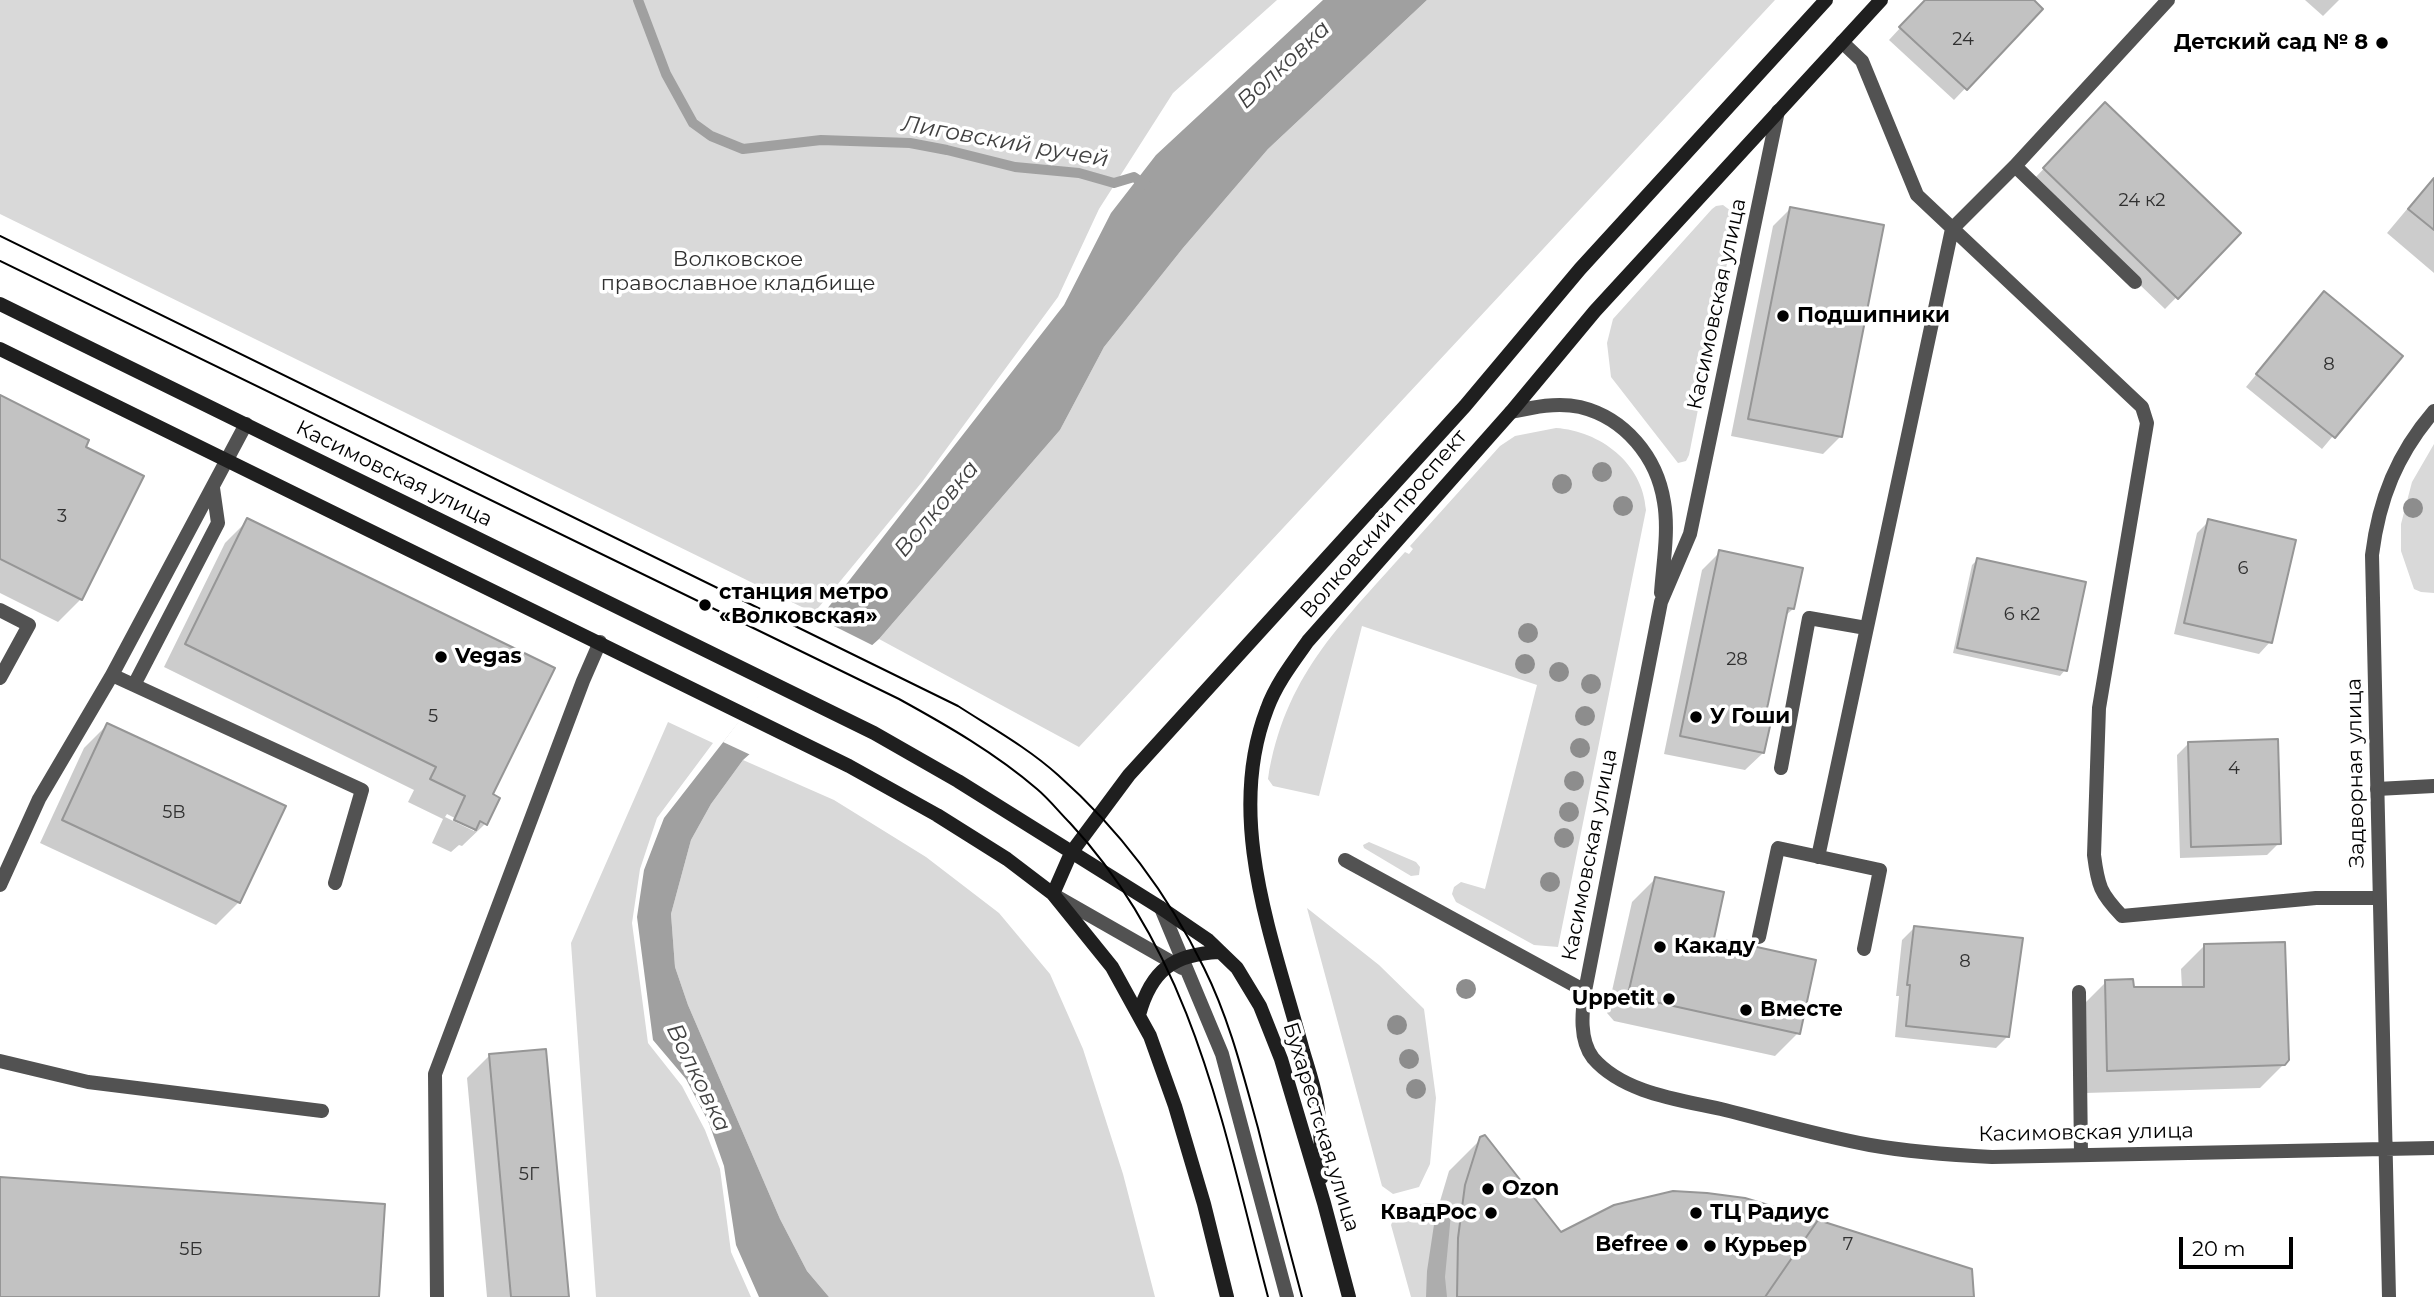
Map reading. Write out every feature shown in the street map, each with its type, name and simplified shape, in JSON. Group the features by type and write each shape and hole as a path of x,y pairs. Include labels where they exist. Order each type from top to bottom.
{"main road":[{"name":"Волковский проспект","path":"1053,894 1071,853 1129,775 1465,406 1580,269 1826,0"},
{"name":"Волковский проспект","path":"1324,1203 1317,1103 1259,887 1251,838 1249,804 1254,754 1267,708 1284,674 1308,641 1511,412 1595,311 1881,0"},
{"name":"Касимовская улица","path":"0,303 874,733 958,781 1071,853"},
{"path":"0,349 849,766 949,822 1007,859 1053,894 1112,967 1150,1036 1175,1106 1204,1204 1227,1297"},
{"name":"Бухарестская улица","path":"1071,853 1208,940 1237,968 1260,1006 1280,1059 1324,1203 1349,1297"},
{"path":"1139,1014 1153,979 1196,953 1219,952"}],"street":[{"path":"1818,857 1952,229 2015,166 2168,0"},
{"path":"1842,42 1862,61 1917,195 2142,407 2147,423 2099,708 2094,855 2097,878 2104,898 2122,916 2316,898 2379,898"},
{"name":"Касимовская улица","path":"1778,111 1690,534 1661,602 1585,991 1582,1012 1584,1037 1591,1055 1601,1066 1641,1088 1869,1145 1933,1154 1992,1157 2434,1148"},
{"path":"2015,166 2135,282"},
{"path":"1511,412 1545,405 1579,407 1608,417 1634,438 1658,475 1665,504 1661,602"},
{"name":"Задворная улица","path":"2389,1297 2372,555 2376,519 2394,470 2418,429 2434,411"},
{"path":"0,884 39,799 112,675 246,425"},
{"path":"134,685 218,523 213,488"},
{"path":"0,610 29,625 0,678"},
{"path":"1782,768 1809,618 1866,628"},
{"path":"438,1297 435,1074 600,642"},
{"path":"112,675 362,790 335,883"},
{"path":"2377,789 2434,786"},
{"path":"1759,937 1778,848 1880,870 1864,949"},
{"path":"1345,860 1585,991"},
{"path":"1053,894 1181,963"},
{"path":"1161,908 1181,963 1222,1054 1287,1297"},
{"path":"2079,992 2081,1155"},
{"path":"0,1061 88,1083 322,1111"}],"green space":[{"name":"Волковское православное кладбище","path":"0,0 1277,0 1173,93 1099,209 1058,297 922,482 814,613 0,214"},
{"path":"1427,0 1775,0 1079,747 879,639 1060,430 1104,347 1183,248 1268,149"},
{"path":"1723,205 1735,214 1735,223 1689,455 1686,461 1678,463 1611,377 1607,343 1613,319 1712,209"},
{"path":"1556,428 1588,435 1616,452 1637,478 1646,510 1558,947 1534,945 1456,902 1452,894 1454,887 1461,882 1485,889 1537,685 1362,626 1319,796 1273,786 1268,779 1287,711 1301,682 1337,629 1405,552 1409,554 1413,549 1410,546 1500,446 1515,436"},
{"path":"2434,444 2434,593 2414,589 2401,551 2401,524 2412,482"},
{"path":"668,722 713,743 657,818 640,869 632,923 648,1043 682,1086 705,1130 720,1169 731,1252 751,1297 596,1297 571,943"},
{"path":"743,760 834,800 926,857 999,913 1050,974 1083,1049 1123,1174 1155,1297 829,1297 807,1271 780,1219 688,1005 675,967 671,914 691,840 711,804"},
{"path":"1369,842 1416,862 1420,867 1419,875 1411,876 1364,848 1363,845"},
{"path":"1307,908 1379,965 1424,1009 1436,1098 1430,1164 1419,1187 1393,1194 1382,1186"},
{"path":"1426,1203 1452,1204 1445,1277 1447,1297 1411,1297 1391,1225 1397,1211"}],"water":[{"name":"Волковка","path":"1323,0 1427,0 1268,149 1183,248 1104,347 1060,430 879,639 743,760 711,804 691,840 671,914 675,967 688,1005 780,1219 807,1271 829,1297 759,1297 736,1245 724,1166 709,1123 686,1079 653,1040 637,917 644,870 664,818 1064,305 1111,213 1156,155"}],"pier":[{"path":"818,618 876,647 753,756 723,742"}],"building":[{"path":"1925,0 2034,0 2043,9 1967,90 1899,27"},
{"path":"2105,102 2241,233 2178,299 2043,168"},
{"path":"2434,178 2434,230 2408,209"},
{"path":"1790,207 1884,225 1842,437 1748,419"},
{"path":"2324,291 2403,356 2335,438 2256,374"},
{"path":"0,395 89,440 86,447 144,476 82,600 0,559"},
{"path":"247,518 555,668 493,794 500,798 487,825 480,821 476,830 454,820 465,796 430,779 436,767 185,644"},
{"path":"2208,519 2296,540 2272,643 2184,623"},
{"path":"1719,550 1803,568 1794,609 1788,608 1766,712 1773,713 1764,753 1680,736"},
{"path":"1977,558 2086,582 2067,671 1957,648"},
{"path":"107,723 286,806 240,903 62,820"},
{"path":"2278,739 2281,844 2191,847 2188,742"},
{"path":"1655,877 1724,892 1713,943 1724,946 1725,940 1816,960 1800,1034 1637,998 1629,990"},
{"path":"1914,926 2023,938 2009,1037 1906,1026 1910,985 1907,985"},
{"path":"2285,942 2289,1060 2285,1065 2107,1071 2105,980 2133,979 2134,987 2204,987 2204,944"},
{"path":"546,1049 569,1297 511,1297 489,1054"},
{"name":"ТЦ Радиус","path":"1485,1135 1561,1232 1614,1205 1673,1191 1745,1198 1818,1220 1765,1297 1457,1297 1458,1238 1465,1185 1480,1137"},
{"path":"0,1177 385,1204 379,1297 0,1297"},
{"path":"1818,1220 1972,1269 1974,1297 1765,1297"}],"waterway":[{"name":"Лиговский ручей","path":"638,0 666,74 693,123 711,136 743,149 821,140 910,143 1015,167 1079,173 1114,183 1134,177 1147,186"}],"tram line":[{"path":"0,236 958,706 1046,765 1122,840 1175,914 1204,968 1221,1006 1241,1067 1302,1297"},
{"path":"0,261 899,699 971,741 1021,776 1070,823 1112,875 1147,929 1175,987 1199,1046 1218,1108 1268,1297"}],"place":[{"name":"Детский сад № 8","path":"2382,43"},
{"name":"Подшипники","path":"1783,316"},
{"name":"станция метро «Волковская»","path":"705,605"},
{"name":"Vegas","path":"441,657"},
{"name":"У Гоши","path":"1696,717"},
{"name":"Какаду","path":"1660,947"},
{"name":"Uppetit","path":"1669,999"},
{"name":"Вместе","path":"1746,1010"},
{"name":"Ozon","path":"1488,1189"},
{"name":"КвадРос","path":"1491,1213"},
{"name":"ТЦ Радиус","path":"1696,1213"},
{"name":"Befree","path":"1682,1245"},
{"name":"Курьер","path":"1710,1246"}]}
